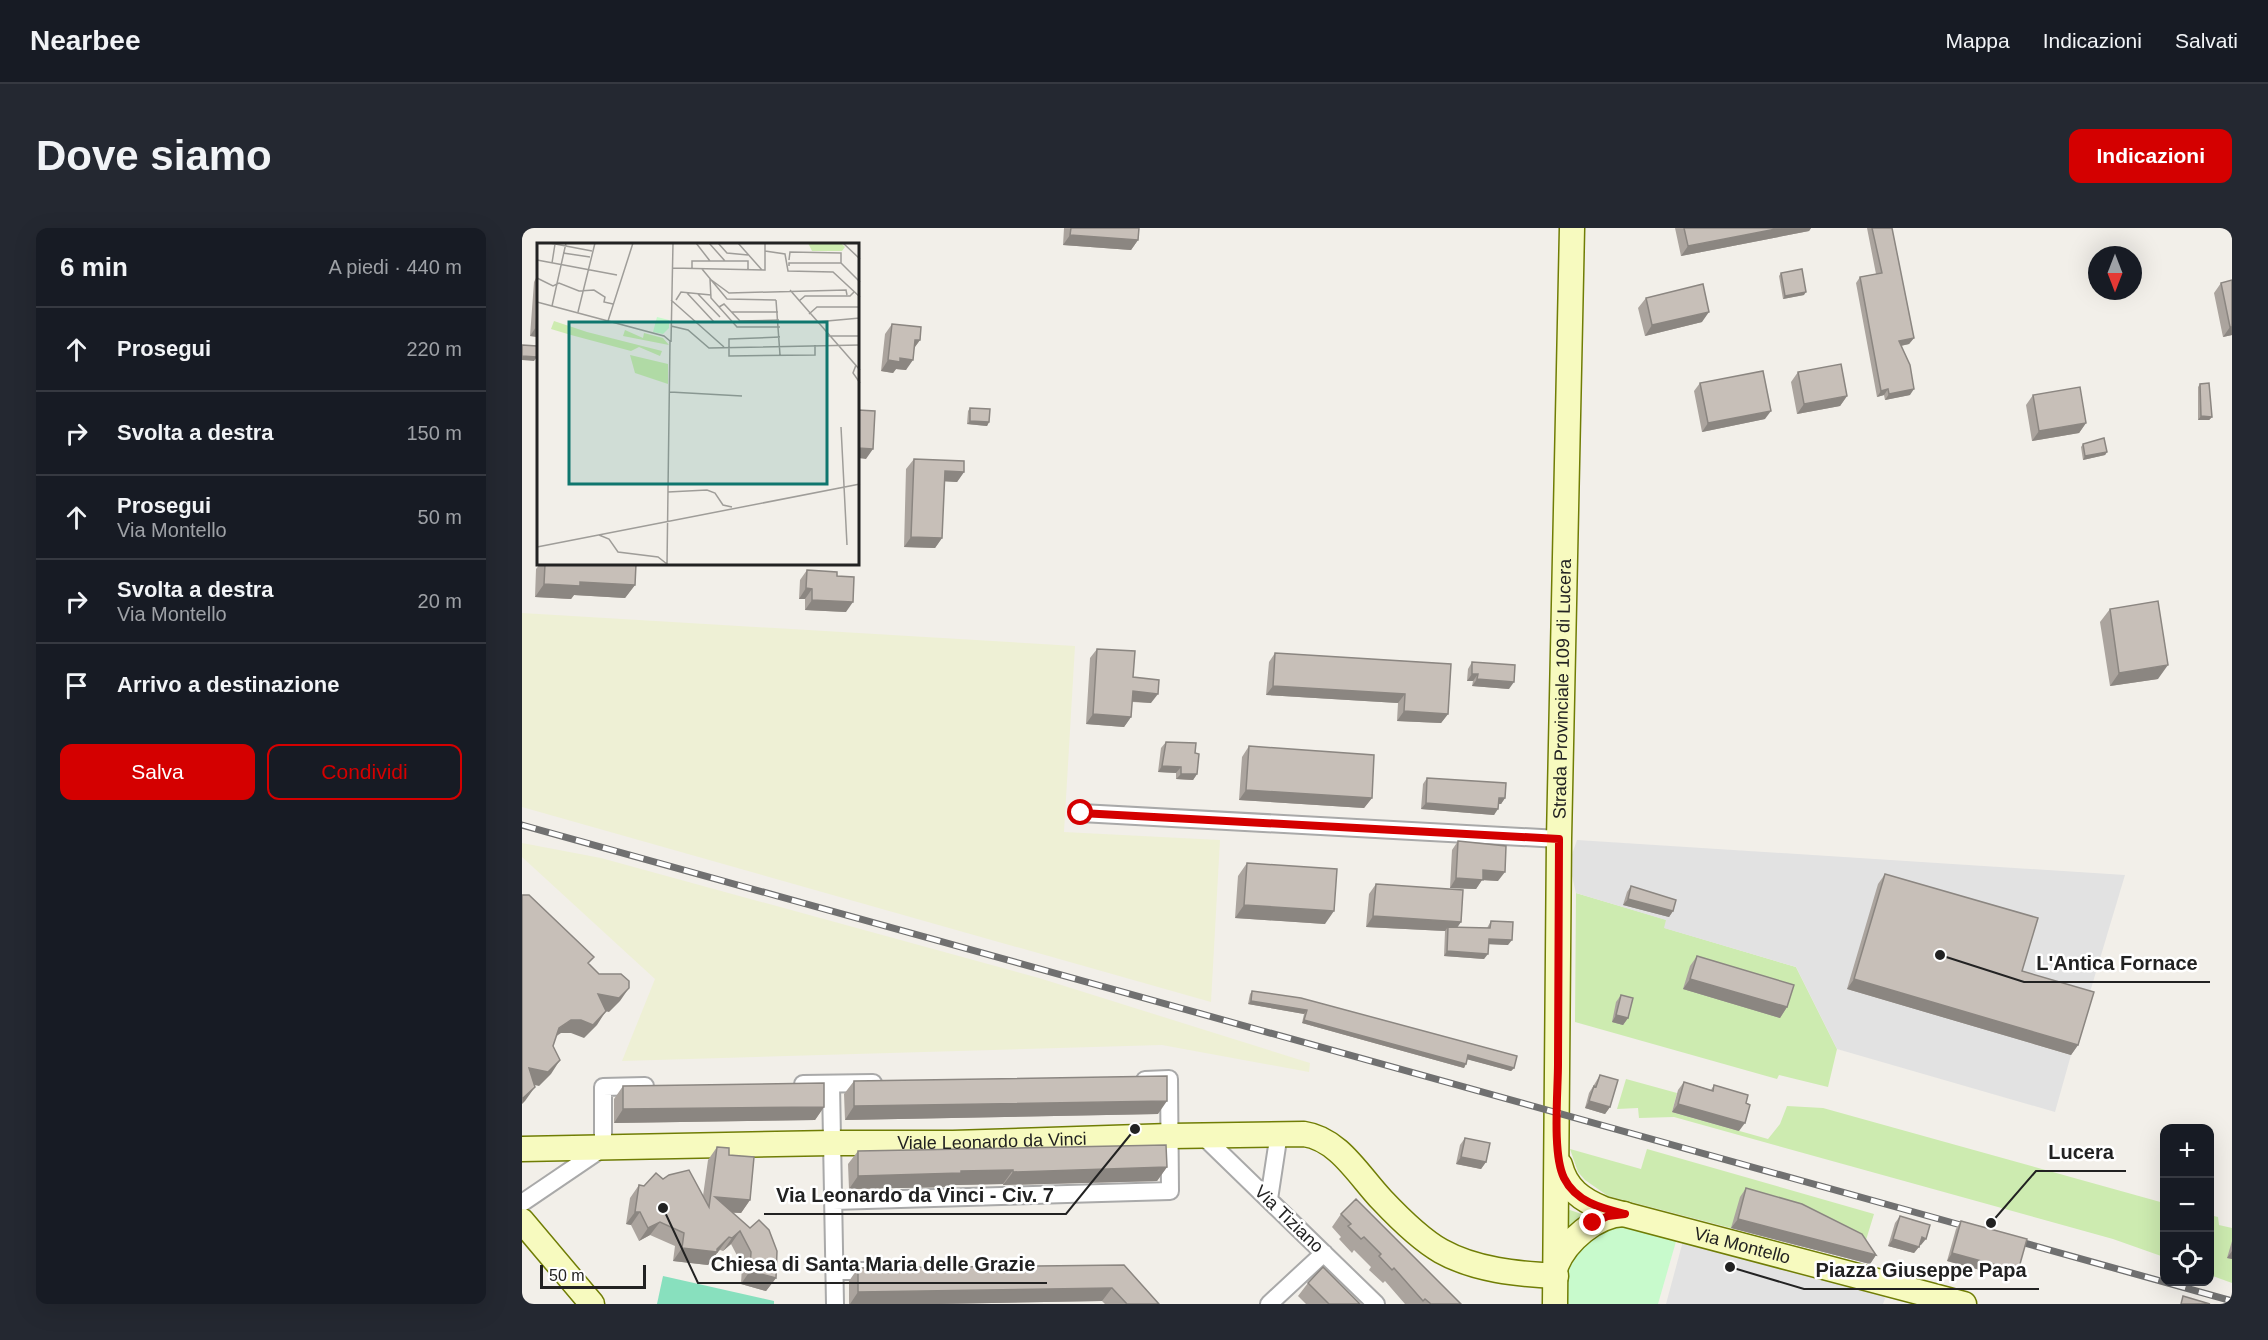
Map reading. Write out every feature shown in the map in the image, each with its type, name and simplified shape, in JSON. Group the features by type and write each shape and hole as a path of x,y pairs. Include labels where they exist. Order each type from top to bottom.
{"street":[{"name":"Strada Provinciale 109 di Lucera","path":"1558,1150 1559,839 1572,228"},
{"path":"1081,813 1559,839"},
{"path":"833,1201 1170,1191 1169,1079 1134,1080"},
{"path":"831,1083 836,1304"},
{"path":"786,1084 890,1083"},
{"path":"522,1203 603,1148 603,1087 660,1086"},
{"path":"1269,1199 1279,1133"},
{"name":"Viale Leonardo da Vinci","path":"522,1149 953,1143 1279,1133 1316,1136 1335,1147 1383,1202 1440,1250 1458,1259 1507,1272 1556,1271"},
{"name":"Via Tiziano","path":"1202,1135 1376,1304"},
{"path":"1555,1304 1558,1150"},
{"name":"Via Montello","path":"1558,1150 1562,1176 1574,1191 1593,1204 1964,1304"},
{"name":"Via Montello","path":"1556,1271 1564,1251 1593,1223 1608,1216 1625,1214"},
{"path":"522,1221 592,1304"},
{"path":"1269,1304 1323,1253"},
{"path":"835,1271 894,1271"}],"green space":[{"path":"522,613 1075,646 1064,832 1220,840 1211,1002 522,807"},
{"path":"522,843 601,858 1039,978 1310,1063 1309,1072 1162,1045 622,1061 655,979 522,857"},
{"path":"1576,893 1667,920 1665,928 1796,967 1837,1049 1828,1087 1779,1075 1777,1079 1575,1022"},
{"path":"1626,1079 1677,1093 1672,1112 1768,1139 1780,1124 1787,1106 1823,1108 2160,1202 2160,1256 2113,1239 1674,1117 1639,1118 1638,1108 1617,1109"},
{"path":"1570,1149 1641,1169 1647,1149 1874,1214 1862,1253 1731,1228 1608,1196 1585,1180 1578,1172"},
{"path":"1568,1211 1587,1216 1568,1229"},
{"path":"2214,1216 2218,1217 2219,1225 2232,1228 2232,1283 2214,1276"},
{"path":"1624,1224 1677,1238 1658,1304 1567,1304 1565,1263 1609,1225"},
{"path":"663,1276 774,1301 774,1304 657,1304"}],"shaded area":[{"path":"1577,840 2125,875 2087,1002 1847,989 2071,1055 2055,1112 1837,1049 1796,967 1664,928 1666,920 1576,893 1569,863"},
{"path":"1683,1241 1887,1293 1883,1304 1666,1304"}],"building":[{"path":"1071,228 1139,228 1138,240 1070,235"},
{"path":"1684,228 1781,228 1688,246"},
{"path":"1872,228 1892,228 1914,338 1899,341 1910,365 1914,389 1889,394 1888,389 1881,391 1860,277 1882,273"},
{"path":"1802,269 1806,292 1785,296 1781,273"},
{"path":"2232,280 2232,327 2230,327 2221,283"},
{"path":"1703,284 1709,312 1652,325 1646,298"},
{"path":"892,324 921,327 920,340 915,340 913,360 900,358 900,362 888,360"},
{"path":"522,345 537,346 537,357 522,356"},
{"path":"1841,364 1847,396 1804,404 1798,372"},
{"path":"1763,371 1771,411 1708,423 1700,383"},
{"path":"2209,383 2212,417 2201,416 2200,384"},
{"path":"2080,387 2086,423 2039,431 2033,395"},
{"path":"970,408 990,409 989,422 970,421"},
{"path":"860,410 875,411 873,449 860,448"},
{"path":"2104,438 2107,452 2085,456 2083,444"},
{"path":"914,459 964,461 964,472 945,471 942,538 911,537"},
{"path":"545,566 636,566 635,585 580,582 580,586 544,584"},
{"path":"807,570 837,572 837,576 854,577 853,602 812,600 812,589 806,588"},
{"path":"2158,601 2168,665 2119,673 2110,609"},
{"path":"1097,649 1135,651 1133,677 1159,680 1158,694 1133,691 1131,717 1093,714"},
{"path":"1275,653 1451,664 1448,714 1404,711 1405,694 1273,686"},
{"path":"1472,662 1515,665 1514,682 1477,679 1478,674 1472,674"},
{"path":"1166,742 1196,743 1195,753 1199,754 1197,774 1181,774 1181,767 1162,766"},
{"path":"1249,746 1374,755 1372,798 1246,790"},
{"path":"1427,778 1506,783 1505,798 1499,798 1498,809 1426,803"},
{"path":"1458,841 1506,846 1505,872 1483,870 1483,880 1456,878"},
{"path":"1247,863 1337,869 1334,911 1244,905"},
{"path":"1885,874 2038,918 2022,971 2094,992 2078,1045 1854,979"},
{"path":"1376,884 1463,890 1461,922 1373,916"},
{"path":"1631,886 1676,900 1673,911 1628,899"},
{"path":"522,895 529,895 594,957 588,963 599,974 621,974 629,981 629,988 619,998 598,994 606,1011 593,1025 581,1020 571,1020 559,1028 553,1046 560,1060 548,1072 529,1068 535,1087 522,1099"},
{"path":"1491,921 1513,922 1512,940 1489,939 1488,954 1447,951 1448,927 1490,928"},
{"path":"1697,956 1794,985 1787,1007 1690,979"},
{"path":"1252,991 1301,998 1517,1056 1514,1068 1468,1055 1466,1064 1304,1020 1307,1010 1251,1001"},
{"path":"1621,995 1633,998 1628,1018 1616,1015"},
{"path":"1600,1075 1618,1080 1610,1107 1589,1101"},
{"path":"1167,1076 1167,1101 854,1106 854,1081"},
{"path":"1684,1082 1713,1091 1714,1085 1748,1095 1746,1103 1750,1105 1745,1123 1678,1104"},
{"path":"824,1083 824,1107 623,1109 623,1086"},
{"path":"1465,1138 1490,1143 1486,1162 1461,1157"},
{"path":"1166,1145 1167,1167 1013,1172 1013,1170 961,1171 961,1173 858,1176 858,1151"},
{"path":"717,1147 729,1148 729,1155 754,1157 750,1200 715,1197 750,1228 759,1220 769,1230 777,1251 776,1278 750,1271 751,1252 740,1231 732,1238 729,1237 717,1249 717,1252 682,1248 684,1233 660,1222 648,1228 640,1212 635,1212 639,1185 644,1186 656,1173 663,1179 669,1175 689,1170 709,1207"},
{"path":"1746,1188 1802,1204 1862,1234 1876,1255 1738,1219"},
{"path":"1356,1199 1461,1304 1431,1304 1425,1299 1423,1301 1394,1268 1392,1270 1379,1256 1381,1254 1364,1237 1361,1239 1348,1226 1351,1224 1341,1214"},
{"path":"1900,1216 1930,1225 1926,1239 1922,1237 1919,1247 1893,1239"},
{"path":"1961,1221 2027,1239 2018,1271 1952,1253"},
{"path":"1124,1265 1159,1304 1127,1304 1112,1288 858,1292 858,1268"},
{"path":"1323,1267 1360,1304 1329,1304 1308,1283"},
{"path":"2183,1296 2210,1304 2181,1304"}],"railway":[{"path":"522,825 1975,1229"},
{"path":"2010,1239 2232,1301"}],"place":[{"name":"L'Antica Fornace","path":"1940,955"},
{"name":"Via Leonardo da Vinci - Civ. 7","path":"1135,1129"},
{"name":"Chiesa di Santa Maria delle Grazie","path":"663,1208"},
{"name":"Lucera","path":"1991,1223"},
{"name":"Piazza Giuseppe Papa","path":"1730,1267"}],"route":[{"path":"1081,813 1559,839 1557,1113 1559,1163 1562,1176 1582,1199 1604,1209 1625,1214 1608,1216 1593,1223"}]}
